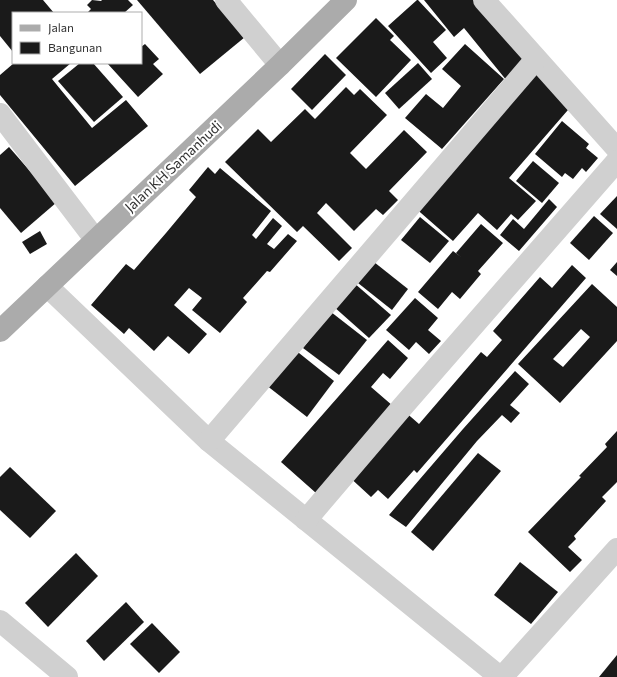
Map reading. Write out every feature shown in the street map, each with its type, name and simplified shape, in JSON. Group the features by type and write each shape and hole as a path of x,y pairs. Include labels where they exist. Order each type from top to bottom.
{"main road":[{"name":"Jalan KH Samanhudi","path":"0,331 95,239 280,65 346,0"}],"street":[{"path":"226,0 280,65"},
{"path":"484,0 617,149"},
{"path":"209,441 536,59"},
{"path":"0,114 95,239"},
{"path":"306,520 409,399 617,161"},
{"path":"46,286 209,441 501,677 617,549"},
{"path":"0,621 67,677"}],"building":[{"path":"0,0 43,0 53,12 12,12 12,51 0,36"},
{"path":"92,0 128,0 133,5 125,12 88,12 91,9 87,5"},
{"path":"137,0 213,0 245,37 200,74"},
{"path":"417,0 446,30 433,42 447,58 431,73 388,26"},
{"path":"424,0 481,0 532,62 507,81 464,28 454,37"},
{"path":"376,18 394,36 390,40 411,60 376,97 336,58"},
{"path":"145,44 159,59 153,64 163,74 138,97 108,64 142,64 142,46"},
{"path":"465,44 504,79 442,149 405,118 426,94 443,108 461,86 442,69"},
{"path":"325,54 346,75 312,110 291,89"},
{"path":"418,63 432,79 399,109 385,93"},
{"path":"13,64 70,64 52,79 92,128 126,100 148,126 75,186 0,95 0,75"},
{"path":"79,64 94,64 123,97 94,122 58,81"},
{"path":"534,69 574,103 509,178 536,201 518,220 511,214 497,230 478,213 453,241 413,206"},
{"path":"346,87 354,95 360,89 387,115 350,153 366,169 404,130 427,152 389,191 398,200 383,215 376,209 354,231 326,203 317,213 352,248 339,261 303,226 297,232 225,162 258,129 271,142 305,109 315,119"},
{"path":"562,121 589,144 586,148 598,158 586,172 582,168 573,179 565,173 562,177 535,154"},
{"path":"9,147 57,202 21,233 0,208 0,155"},
{"path":"533,161 559,183 542,203 516,181"},
{"path":"208,167 215,174 220,168 271,211 252,235 256,239 273,218 282,226 267,244 274,249 288,234 297,241 270,272 267,271 243,298 247,302 220,333 192,310 202,298 189,288 174,305 207,334 189,354 168,336 154,351 129,328 124,334 91,305 126,264 134,270 166,233 196,197 189,190"},
{"path":"617,196 617,229 600,214"},
{"path":"549,199 557,207 519,251 500,235 513,219 524,229"},
{"path":"594,216 613,233 589,260 570,243"},
{"path":"420,217 449,241 430,263 401,240"},
{"path":"481,224 503,243 478,271 481,274 460,299 452,292 438,309 418,292 453,251 461,257 456,253"},
{"path":"40,231 47,244 30,254 22,242"},
{"path":"374,262 408,289 392,310 358,283"},
{"path":"617,262 617,276 610,270"},
{"path":"572,265 586,278 417,473 414,470 388,499 378,490 371,497 346,474 403,410 419,424 481,352 487,357 502,340 493,331 540,277 552,288"},
{"path":"354,283 391,315 369,338 333,306"},
{"path":"592,284 617,307 617,341 560,403 518,364","holes":["581,329 590,337 563,367 553,359"]},
{"path":"415,298 438,318 428,330 441,341 429,354 416,342 409,350 386,330"},
{"path":"331,312 367,340 339,375 303,348"},
{"path":"388,340 408,358 390,379 383,373 371,387 393,406 316,493 281,462"},
{"path":"294,349 334,381 307,417 266,385"},
{"path":"515,371 529,384 510,405 520,413 511,423 502,415 477,441 406,527 389,515 463,429"},
{"path":"617,431 617,482 602,497 606,501 574,536 576,539 568,547 582,560 570,572 528,532 581,477 579,476 607,447 605,444"},
{"path":"478,453 501,471 433,551 411,532"},
{"path":"10,467 56,511 30,538 0,510 0,477"},
{"path":"76,553 98,576 48,627 25,603"},
{"path":"520,562 558,592 531,624 494,595"},
{"path":"126,602 144,622 104,661 86,641"},
{"path":"152,623 180,652 159,673 130,644"},
{"path":"617,655 617,677 599,677"}]}
